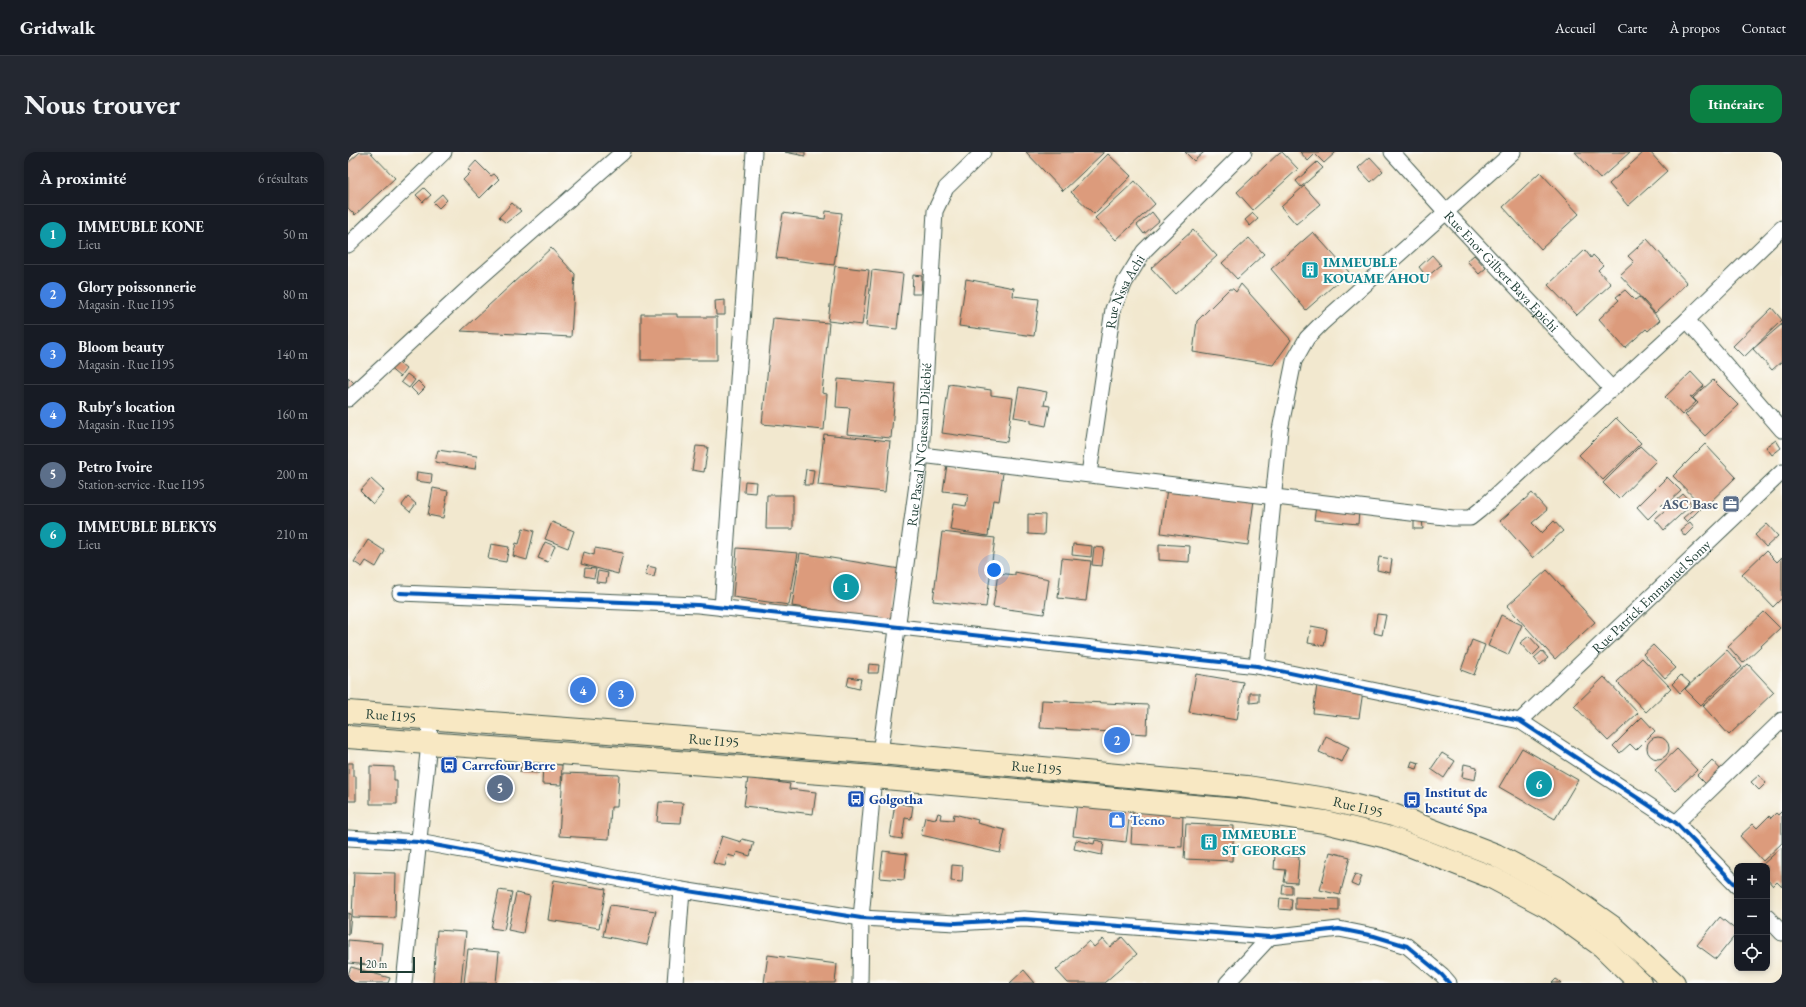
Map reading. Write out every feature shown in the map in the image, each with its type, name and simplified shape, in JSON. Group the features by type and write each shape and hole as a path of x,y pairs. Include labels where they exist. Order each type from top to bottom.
{"main road":[{"name":"Rue I195","path":"348,712 880,753 1247,787 1326,799 1393,816 1496,855 1556,887 1614,928 1674,983"},
{"name":"Rue I195","path":"348,737 874,777 1249,811 1325,822 1391,838 1491,877 1548,907 1602,946 1640,983"}],"street":[{"path":"348,245 444,152"},
{"path":"348,399 476,281 623,152"},
{"path":"722,608 754,152"},
{"name":"Rue Pascal N'Guessan Dikebié","path":"880,753 921,455 935,211 946,188 983,152"},
{"name":"Rue Nssa Achi","path":"1089,474 1113,310 1125,282 1144,251 1244,152"},
{"name":"Rue Enor Gilbert Baya Epichi","path":"1392,152 1446,212 1612,389"},
{"path":"1257,666 1280,430 1294,361 1307,338 1321,324 1513,152"},
{"path":"921,455 1453,518 1470,518 1687,320 1782,228"},
{"path":"1687,320 1782,430"},
{"name":"Rue Patrick Emmanuel Somy","path":"1520,721 1782,472"},
{"path":"400,593 698,605 1257,666 1520,721 1676,822 1734,883"},
{"path":"404,983 429,743 430,718"},
{"path":"1676,822 1782,720"},
{"path":"860,983 861,918 874,777"},
{"path":"348,838 418,842 682,890 861,918 956,923 1024,919 1270,937 1339,929 1374,936 1407,946 1442,975 1449,983"},
{"path":"676,983 682,890"},
{"path":"1770,920 1782,933"},
{"path":"1227,983 1270,937"}],"building":[{"path":"360,152 370,152 395,178 355,215 348,208 348,163"},
{"path":"785,152 805,152 805,156"},
{"path":"1026,152 1103,152 1103,153 1063,191"},
{"path":"1185,152 1204,152 1194,161"},
{"path":"1280,152 1282,152 1298,169 1253,210 1237,192"},
{"path":"1300,152 1336,152 1324,163 1315,154 1308,161"},
{"path":"1575,152 1630,152 1600,179"},
{"path":"1644,152 1650,152 1667,171 1628,206 1609,184"},
{"path":"1108,154 1131,176 1094,214 1071,192"},
{"path":"1370,157 1383,171 1371,182 1358,168"},
{"path":"476,161 491,176 494,174 499,179 480,198 463,180 471,172 468,170"},
{"path":"1317,162 1323,168 1301,187 1296,181"},
{"path":"1540,172 1579,214 1541,249 1503,207"},
{"path":"1135,181 1155,204 1116,240 1095,218"},
{"path":"1304,186 1320,204 1296,224 1281,207"},
{"path":"424,188 431,195 423,202 416,195"},
{"path":"442,194 447,200 439,208 433,202"},
{"path":"512,203 521,211 506,223 499,217"},
{"path":"826,211 842,213 834,265 776,258 783,213 825,219"},
{"path":"1152,212 1159,221 1144,234 1137,225"},
{"path":"1253,213 1258,219 1250,226 1245,220"},
{"path":"1193,230 1217,256 1175,294 1151,268"},
{"name":"IMMEUBLE KOUAME AHOU","path":"1313,232 1349,272 1306,310 1271,269"},
{"path":"1249,238 1264,254 1237,279 1222,263"},
{"path":"1647,239 1687,283 1655,313 1620,275 1634,262 1628,256"},
{"path":"551,248 575,274 571,337 461,331"},
{"path":"1585,250 1591,258 1593,255 1603,265 1598,270 1611,284 1577,315 1548,285"},
{"path":"1432,255 1441,265 1427,277 1419,267"},
{"path":"1474,255 1486,268 1479,274 1467,261"},
{"path":"835,266 869,270 862,325 828,321"},
{"path":"872,270 903,274 897,329 866,326"},
{"path":"913,275 922,276 921,294 912,294"},
{"path":"966,279 1014,288 1013,296 1039,299 1034,336 959,326"},
{"path":"1241,284 1291,340 1273,365 1193,352 1197,321 1229,289 1233,289 1236,292"},
{"path":"1625,290 1635,300 1639,297 1660,320 1648,331 1646,329 1625,348 1599,319 1619,300 1616,297"},
{"path":"725,300 725,315 716,315 715,301"},
{"path":"1772,308 1782,320 1744,357 1733,346"},
{"path":"641,314 677,314 677,317 717,317 717,360 641,360"},
{"path":"773,318 829,323 822,393 827,394 824,430 762,424"},
{"path":"1782,324 1782,361 1772,370 1753,349"},
{"path":"395,356 402,362 400,364 406,369 400,377 387,366"},
{"path":"1691,372 1704,386 1692,397 1690,396 1696,402 1682,415 1665,397"},
{"path":"407,374 415,380 409,388 401,382"},
{"path":"348,377 354,383 348,389"},
{"path":"838,379 896,384 891,438 847,434 850,408 836,407"},
{"path":"1713,380 1738,405 1705,436 1685,415 1698,403 1693,398"},
{"path":"418,381 425,388 418,395 411,388"},
{"path":"949,384 991,390 991,395 1013,398 1007,442 942,433"},
{"path":"1019,387 1047,392 1044,405 1050,406 1046,426 1031,423 1031,420 1014,417"},
{"path":"1616,418 1641,443 1603,480 1579,455"},
{"path":"824,434 890,441 885,492 818,485"},
{"path":"1776,440 1781,448 1772,455 1766,447"},
{"path":"1705,444 1736,477 1704,508 1673,476"},
{"path":"696,446 708,447 704,472 692,470"},
{"path":"1640,446 1656,461 1619,499 1603,483"},
{"path":"438,450 477,456 475,469 435,462"},
{"path":"947,465 1003,473 999,501 993,500 988,536 950,530 954,504 966,506 968,494 943,491"},
{"path":"806,469 814,470 812,485 804,485"},
{"path":"417,472 432,474 431,483 416,481"},
{"path":"1667,477 1681,491 1665,506 1663,504 1648,519 1637,507"},
{"path":"371,479 384,491 373,504 360,491"},
{"path":"745,481 756,482 755,493 744,492"},
{"path":"433,488 448,491 443,518 428,515"},
{"path":"1167,488 1254,500 1248,545 1161,533"},
{"path":"1532,493 1547,510 1532,523 1542,533 1554,521 1563,531 1533,558 1500,521"},
{"path":"1683,494 1692,504 1664,530 1655,519"},
{"path":"767,495 793,495 793,529 766,529"},
{"path":"408,497 416,504 410,512 402,505"},
{"path":"1316,506 1359,510 1358,524 1314,520"},
{"path":"1697,506 1700,509 1687,522 1683,518"},
{"path":"1028,514 1045,515 1044,535 1028,534"},
{"path":"1414,519 1422,519 1423,529 1414,529"},
{"path":"552,522 574,531 568,548 545,539"},
{"path":"1690,522 1694,527 1685,536 1680,530"},
{"path":"1767,524 1778,536 1766,547 1755,535"},
{"path":"523,528 534,531 527,560 513,556 516,543 519,544"},
{"path":"942,532 995,538 986,607 933,601"},
{"path":"368,540 385,551 376,567 366,561 362,567 354,562"},
{"path":"545,542 555,546 548,562 538,558"},
{"path":"491,544 509,547 506,562 488,559"},
{"path":"1073,544 1092,546 1091,557 1072,555"},
{"path":"1159,544 1190,546 1189,562 1159,560"},
{"path":"1094,547 1104,548 1102,566 1092,565"},
{"path":"595,548 623,553 618,574 581,564 584,552 594,555"},
{"path":"737,548 798,553 789,605 733,597"},
{"path":"1766,551 1777,562 1782,557 1782,598 1773,607 1742,574"},
{"path":"800,553 900,569 891,622 792,606"},
{"path":"1379,557 1392,559 1390,573 1377,570"},
{"path":"1062,558 1091,561 1086,601 1058,598"},
{"path":"648,566 656,568 654,577 645,575"},
{"path":"585,568 596,569 594,578 584,576"},
{"path":"1547,570 1595,622 1555,659 1507,606"},
{"path":"598,571 608,573 606,583 596,582"},
{"path":"1015,572 1049,579 1044,614 993,607 998,573 1015,575"},
{"path":"1764,612 1780,628 1743,663 1728,646"},
{"path":"1377,614 1386,615 1382,635 1374,633"},
{"path":"1501,615 1522,625 1508,655 1488,646"},
{"path":"1311,626 1327,629 1324,646 1308,643"},
{"path":"1529,636 1540,648 1532,656 1520,643"},
{"path":"1472,640 1485,645 1474,675 1461,670"},
{"path":"1653,645 1676,668 1665,678 1643,654"},
{"path":"1727,650 1742,667 1701,705 1685,689"},
{"path":"1542,651 1548,658 1540,665 1534,658"},
{"path":"1642,658 1671,688 1646,712 1617,682"},
{"path":"869,664 879,665 878,673 868,673"},
{"path":"1748,664 1774,692 1729,735 1703,706"},
{"path":"1196,674 1243,682 1237,720 1189,712"},
{"path":"1681,675 1690,683 1680,693 1672,684"},
{"path":"849,677 861,679 859,689 847,686"},
{"path":"1604,677 1638,713 1608,741 1574,706"},
{"path":"1317,685 1363,691 1359,718 1313,713"},
{"path":"1250,693 1259,693 1259,702 1250,703"},
{"path":"1042,700 1148,705 1147,734 1040,728"},
{"path":"1642,717 1655,731 1636,750 1630,744 1620,753 1613,746"},
{"path":"1326,736 1349,747 1342,762 1319,752"},
{"path":"1658,737 1666,740 1669,748 1666,756 1658,759 1650,756 1647,748 1650,740"},
{"path":"1522,748 1578,780 1555,819 1499,787"},
{"path":"1677,749 1697,770 1675,791 1655,770"},
{"path":"1442,753 1455,761 1444,778 1431,769"},
{"path":"1712,760 1721,770 1706,784 1697,775"},
{"path":"1412,761 1419,763 1417,769 1410,767"},
{"path":"348,763 353,763 353,776 356,776 356,801 348,801"},
{"path":"521,763 540,764 539,773 520,772"},
{"path":"543,764 562,765 561,785 542,784"},
{"path":"1464,764 1477,767 1475,780 1462,777"},
{"path":"370,766 394,767 394,780 397,780 397,804 370,804"},
{"path":"563,773 619,775 617,807 611,807 609,839 559,836"},
{"path":"1759,775 1766,783 1759,790 1751,782"},
{"path":"748,778 790,784 789,789 816,792 813,814 744,806"},
{"path":"659,802 683,803 681,823 657,822"},
{"path":"895,803 913,806 911,819 905,818 902,839 890,837"},
{"path":"1077,805 1130,812 1126,842 1073,836"},
{"path":"1133,811 1183,814 1182,847 1131,844"},
{"path":"1782,811 1782,843 1763,861 1740,836 1753,824 1757,828 1769,816 1771,818 1776,813 1778,815"},
{"path":"938,813 941,814 940,819 953,820 954,814 978,820 977,823 1005,830 1000,853 921,835 925,817 936,819"},
{"name":"IMMEUBLE ST GEORGES","path":"1186,824 1234,826 1232,861 1184,859"},
{"path":"722,836 741,842 742,839 754,842 750,856 737,852 735,857 728,855 725,866 713,863"},
{"path":"1076,840 1094,844 1095,840 1104,842 1102,855 1074,849"},
{"path":"1782,847 1782,887 1777,882 1773,886 1770,882 1770,863 1764,863"},
{"path":"883,851 907,854 904,880 880,878"},
{"path":"1330,852 1350,857 1340,895 1320,890"},
{"path":"1275,855 1299,857 1297,883 1284,882 1286,870 1274,869"},
{"path":"952,865 963,866 962,882 951,881"},
{"path":"354,872 396,873 395,918 352,917"},
{"path":"1355,874 1362,876 1358,887 1351,884"},
{"path":"554,880 606,889 599,928 548,920"},
{"path":"1283,885 1292,886 1292,894 1282,894"},
{"path":"499,890 512,892 504,930 491,928"},
{"path":"516,893 530,896 523,933 508,930"},
{"path":"1295,897 1339,899 1339,911 1295,909"},
{"path":"1280,898 1292,899 1291,910 1279,909"},
{"path":"610,905 656,911 647,945 603,936"},
{"path":"348,913 351,914 349,935 348,935"},
{"path":"1720,917 1734,929 1734,937 1716,959 1697,945"},
{"path":"437,930 466,932 461,983 433,983"},
{"path":"1122,937 1137,954 1104,983 1068,983 1056,970 1089,941 1094,947 1103,939 1110,947"},
{"path":"348,940 382,943 380,966 348,963"},
{"path":"468,949 499,952 496,983 464,983"},
{"path":"768,955 837,964 835,983 764,983"},
{"path":"351,967 390,978 388,983 348,983 348,974"},
{"path":"1024,970 1035,983 1010,983"},
{"path":"1556,979 1559,981 1561,983 1552,983"}],"cycle path":[{"path":"400,593 698,605 1257,666 1520,721 1676,823 1734,883"},
{"path":"348,838 418,842 682,890 861,918 956,923 1024,919 1270,937 1339,929 1374,936 1407,946 1442,975 1449,983"}],"place":[{"name":"IMMEUBLE KOUAME AHOU","path":"1310,270"},
{"name":"ASC Base","path":"1731,504"},
{"name":"IMMEUBLE KONE","path":"846,587"},
{"name":"Ruby's location","path":"583,690"},
{"name":"Bloom beauty","path":"621,694"},
{"name":"Glory poissonnerie","path":"1117,740"},
{"name":"Carrefour Berre","path":"449,765"},
{"name":"IMMEUBLE BLEKYS","path":"1539,784"},
{"name":"Petro Ivoire","path":"500,788"},
{"name":"Golgotha","path":"856,799"},
{"name":"Institut de beauté Spa","path":"1412,800"},
{"name":"Tecno","path":"1117,820"},
{"name":"IMMEUBLE ST GEORGES","path":"1209,842"}]}
